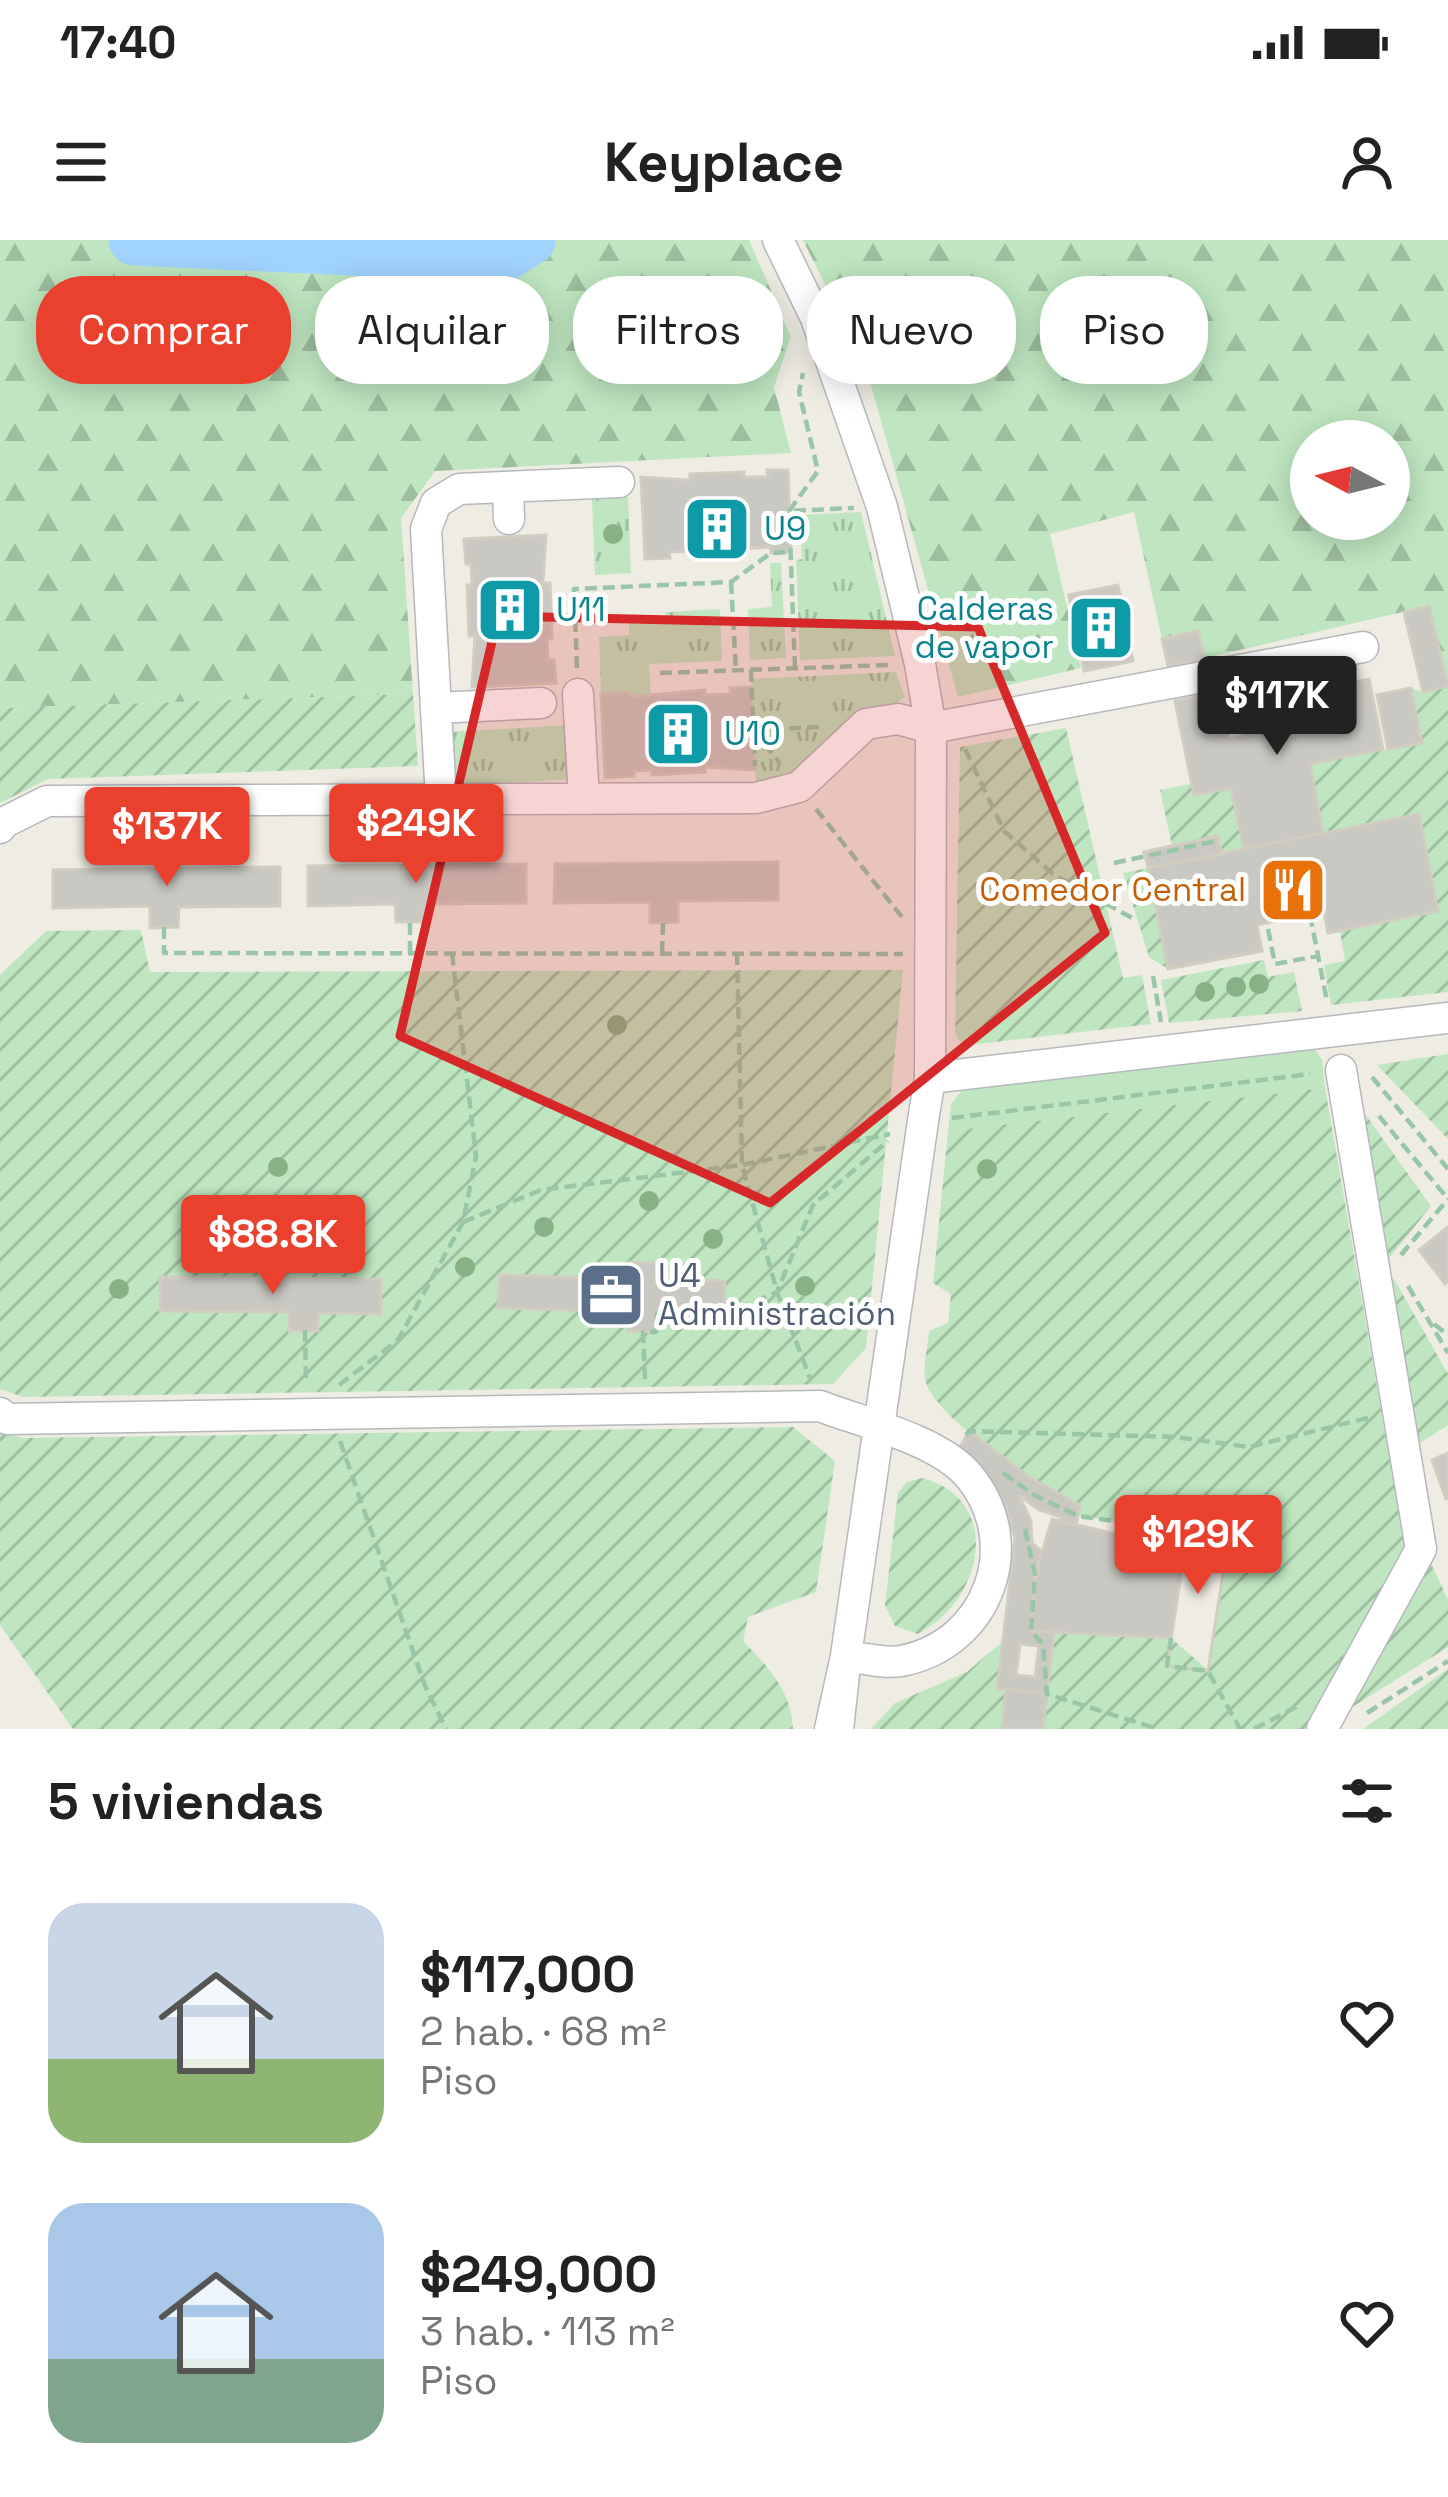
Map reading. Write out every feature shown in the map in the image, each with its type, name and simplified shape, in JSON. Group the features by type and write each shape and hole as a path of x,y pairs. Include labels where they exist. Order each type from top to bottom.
{"street":[{"path":"778,240 807,300"},
{"path":"834,1729 930,1078 942,726 920,664 882,507 839,384"},
{"path":"441,799 426,529 436,503 459,489 619,482"},
{"path":"508,487 509,519"},
{"path":"0,828 47,801 756,798 799,787 866,724 898,719 942,726 1363,647"},
{"path":"578,694 584,799"},
{"path":"436,708 541,703"},
{"path":"930,1078 1448,1018"},
{"path":"1322,1729 1421,1549 1401,1428 1391,1282 1341,1070"},
{"path":"0,1413 8,1419 820,1406 937,1450 967,1473 986,1502 997,1535 996,1570 985,1603 964,1630 933,1652 896,1662 846,1656"}],"path":[{"path":"795,668 789,511 818,471 799,392 807,357"},
{"path":"789,511 882,507"},
{"path":"578,694 574,589 731,582 771,553 791,552"},
{"path":"731,582 736,670"},
{"path":"660,673 920,664"},
{"path":"751,670 756,798"},
{"path":"754,730 866,724"},
{"path":"942,726 1004,831 1053,874 1132,918"},
{"path":"754,730 902,917"},
{"path":"1114,862 1216,841"},
{"path":"410,922 410,953"},
{"path":"662,953 663,923"},
{"path":"164,928 164,952 932,954"},
{"path":"1268,929 1275,964 1318,956"},
{"path":"318,1414 335,1389 398,1340 463,1222 476,1156 452,953"},
{"path":"737,953 742,1165 777,1292 820,1406"},
{"path":"1153,976 1166,1051"},
{"path":"1334,1031 1448,1169"},
{"path":"1372,1107 1448,1199 1391,1282 1448,1335"},
{"path":"463,1222 541,1190 742,1165 898,1133 813,1205 777,1292 724,1316 657,1313 656,1332 643,1332 646,1409"},
{"path":"1428,1319 1448,1354"},
{"path":"305,1330 318,1414 446,1729"},
{"path":"969,1431 1175,1437 1249,1447 1378,1416 1401,1428"},
{"path":"1002,1473 1070,1514 1143,1525 1192,1507"},
{"path":"1070,1514 1070,1523"},
{"path":"1171,1638 1167,1666 1208,1671 1240,1729"},
{"path":"1360,1718 1448,1661"},
{"path":"1047,1694 1158,1729"}],"highlighted area":[{"path":"498,616 978,627 1105,933 770,1203 400,1036"}],"green space":[{"path":"0,240 134,240 503,256 530,240 749,240 765,276 573,276 573,384 775,384 791,453 435,471 401,518 413,694 0,708"},
{"path":"134,240 530,240 503,257"},
{"path":"803,240 1448,240 1448,686 1428,606 1205,658 1162,639 1134,512 1050,534 1081,668 958,697 871,384 1016,384 1016,276 821,276"},
{"path":"783,319 791,337 783,361"},
{"path":"628,497 631,573 595,575 592,499"},
{"path":"861,512 895,656 800,660 796,560 802,559 800,515"},
{"path":"770,563 781,563 786,658 750,660 748,609 772,607"},
{"path":"720,609 722,661 649,664 651,696 601,694 599,637 629,635 629,622 665,621 665,612"},
{"path":"896,672 905,697 806,769 756,786 751,679"},
{"path":"1448,686 1448,992 1331,1005 1324,965 1345,961 1340,931 1438,910 1323,833 1310,764 1421,743 1411,688 1423,692"},
{"path":"413,694 418,766 48,779 0,803 0,708"},
{"path":"570,725 572,779 449,787 446,732"},
{"path":"1066,728 1123,978 1142,975 1151,1024 969,1045 955,1033 960,747"},
{"path":"1191,784 1195,795 1231,788 1244,849 1222,854 1218,836 1172,846 1160,790"},
{"path":"1148,868 1168,969 1149,957 1123,873"},
{"path":"141,930 150,972 903,970 866,1348 833,1384 23,1397 0,1389 0,975 46,931"},
{"path":"1264,960 1268,977 1294,972 1302,1011 1169,1023 1161,980"},
{"path":"1314,1048 1322,1060 1325,1088 948,1131 951,1104 962,1090"},
{"path":"1448,1054 1448,1139 1377,1065"},
{"path":"1325,1088 1405,1548 1309,1729 1043,1729 1054,1632 1171,1638 1208,1670 1233,1501 1194,1495 1185,1550 1135,1539 1142,1525 1078,1516 1079,1505 992,1450 932,1395 925,1379 929,1331 948,1323 951,1294 933,1283 948,1131"},
{"path":"1355,1100 1431,1206 1382,1267"},
{"path":"1394,1279 1448,1374 1448,1425 1412,1448 1385,1286"},
{"path":"793,1427 835,1461 816,1592 748,1617 743,1641 783,1691 793,1729 73,1729 0,1625 0,1433 24,1438"},
{"path":"922,1478 948,1490 966,1507 974,1528 975,1552 958,1599 918,1634 895,1626 885,1605 898,1493 907,1482"},
{"path":"1429,1559 1448,1600 1448,1647 1346,1711"},
{"path":"1003,1641 1002,1729 871,1729 895,1703 967,1672"},
{"path":"1448,1669 1448,1729 1363,1729"}],"building":[{"name":"U9","path":"767,470 788,470 791,552 771,553 770,547 741,549 741,554 669,552 670,558 645,559 641,477 690,480 690,474 744,472 744,477 768,477"},
{"name":"U11","path":"546,535 543,583 550,583 552,639 547,639 548,660 554,660 556,683 472,687 475,635 469,636 471,564 466,564 464,539"},
{"name":"Calderas de vapor","path":"1118,585 1133,661 1084,671 1069,595"},
{"path":"1429,606 1448,686 1423,692 1404,612"},
{"path":"1198,631 1205,658 1168,666 1162,639"},
{"path":"1369,679 1383,749 1310,764 1323,833 1244,849 1231,788 1194,795 1175,701 1219,692 1229,739 1301,724 1295,694"},
{"name":"U10","path":"751,687 755,770 705,767 705,772 652,775 652,770 634,771 634,776 605,778 601,694 630,692 630,697 705,690 705,695 731,694 730,688"},
{"path":"1411,688 1422,743 1388,749 1377,695"},
{"name":"Comedor Central","path":"1419,814 1438,911 1328,933 1324,912 1257,925 1262,951 1168,969 1148,868"},
{"path":"1218,836 1222,854 1148,868 1144,852"},
{"path":"778,862 778,900 678,901 678,922 650,923 650,902 554,903 555,864"},
{"path":"526,864 526,903 425,904 425,922 396,922 395,904 308,906 308,866"},
{"path":"280,867 280,906 179,907 178,927 150,928 150,906 53,908 53,870"},
{"path":"1448,1227 1448,1281 1445,1284 1419,1250"},
{"name":"U4 Administración","path":"629,1262 665,1263 664,1279 725,1281 724,1315 657,1313 656,1332 643,1332 628,1331 628,1312 498,1308 499,1275 629,1279"},
{"path":"160,1277 381,1279 381,1314 318,1313 318,1331 289,1331 289,1312 160,1311"},
{"path":"969,1431 1029,1477 1080,1505 1076,1525 1039,1510 1019,1495 1031,1521 1032,1543 1040,1550 1031,1631 1054,1632 1047,1694 997,1689 1015,1539 1006,1505 960,1447","holes":["1020,1644 1039,1646 1035,1677 1016,1675"]},
{"path":"1448,1453 1448,1498 1446,1499 1432,1460"},
{"path":"1052,1519 1185,1550 1189,1523 1230,1528 1208,1671 1167,1666 1171,1638 1031,1631 1035,1575"},
{"path":"1189,1523 1230,1528 1208,1671 1167,1666"},
{"path":"1006,1689 1047,1694 1043,1729 1002,1729"}],"waterway":[{"path":"134,240 503,257 530,240"}],"place":[{"name":"U9","path":"717,529"},
{"name":"U11","path":"510,610"},
{"name":"Calderas de vapor","path":"1101,628"},
{"name":"U10","path":"678,734"},
{"name":"Comedor Central","path":"1293,890"},
{"name":"U4 Administración","path":"611,1295"}]}
